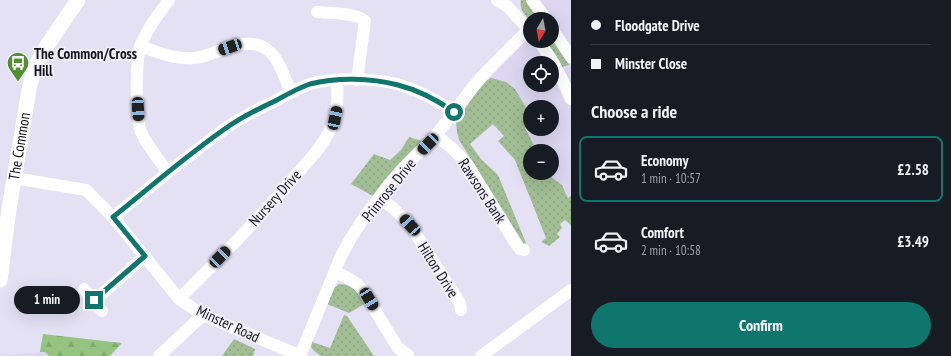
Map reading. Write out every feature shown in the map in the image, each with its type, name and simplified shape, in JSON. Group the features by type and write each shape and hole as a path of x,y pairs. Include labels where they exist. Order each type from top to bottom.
{"main road":[{"name":"The Common","path":"0,280 28,90 38,61 78,0"}],"street":[{"path":"168,172 151,150 140,130 138,120 137,91 140,46 148,29 169,0"},
{"path":"532,0 541,12"},
{"path":"505,2 523,23"},
{"path":"317,12 354,15 365,21 357,80"},
{"name":"Primrose Drive","path":"301,356 342,256 365,216 404,167 436,136 487,71 523,36"},
{"path":"559,39 571,57"},
{"path":"140,46 170,55 184,58 195,58 241,44 259,45 272,52 291,92"},
{"path":"544,48 560,74 571,99"},
{"path":"113,217 168,172 233,123 291,92 309,85 337,80 381,81 398,84 441,103 454,112"},
{"name":"Nursery Drive","path":"179,299 284,189 325,138 335,118 338,95 337,80"},
{"name":"Rawsons Bank","path":"436,136 453,149 468,165 514,241 520,249 524,250"},
{"name":"Minster Road","path":"14,178 86,190 113,217 179,299 203,315 301,356"},
{"name":"Hilton Drive","path":"379,198 393,208 410,225 460,303 461,310"},
{"path":"94,300 145,256"},
{"path":"335,272 358,284 398,348 408,355"},
{"path":"84,289 102,311"},
{"path":"481,356 571,290"},
{"path":"159,356 203,315"}],"shaded area":[{"path":"540,0 571,0 571,196 569,198 562,185 555,180 559,180 559,144 533,144 529,136 559,136 559,100 523,100 523,102 515,89 506,82 491,78 485,81 523,36 523,48 559,48 559,12 527,12"},
{"path":"523,15 523,23 519,19"},
{"path":"45,352 49,356 0,356 0,355"}],"green space":[{"path":"521,0 526,0 536,12 523,12 521,9"},
{"path":"550,48 558,48 569,65 562,67 559,62 559,56 555,56"},
{"path":"491,78 506,82 515,89 523,102 523,136 529,136 533,144 523,144 523,180 555,180 562,185 568,198 571,196 571,225 565,220 560,224 562,228 557,234 560,237 549,246 541,242 546,238 515,160 498,141 504,136 493,124 470,144 481,159 498,175 526,243 524,244 459,140 456,121 485,81"},
{"path":"409,137 422,141 373,196 351,184 374,154 390,160 401,150"},
{"path":"339,284 347,285 354,289 366,303 349,313 327,304 334,288"},
{"path":"344,315 347,316 374,356 321,356 311,347 312,342 330,348"},
{"path":"43,334 122,343 110,356 49,356 45,352 40,352"},
{"path":"234,339 255,349 253,356 222,356"}],"place":[{"name":"The Common/Cross Hill","path":"18,82"}],"route":[{"path":"94,300 145,256 113,217 212,138 252,112 299,88 324,81 357,80 381,81 398,84 441,103 454,112"}]}
